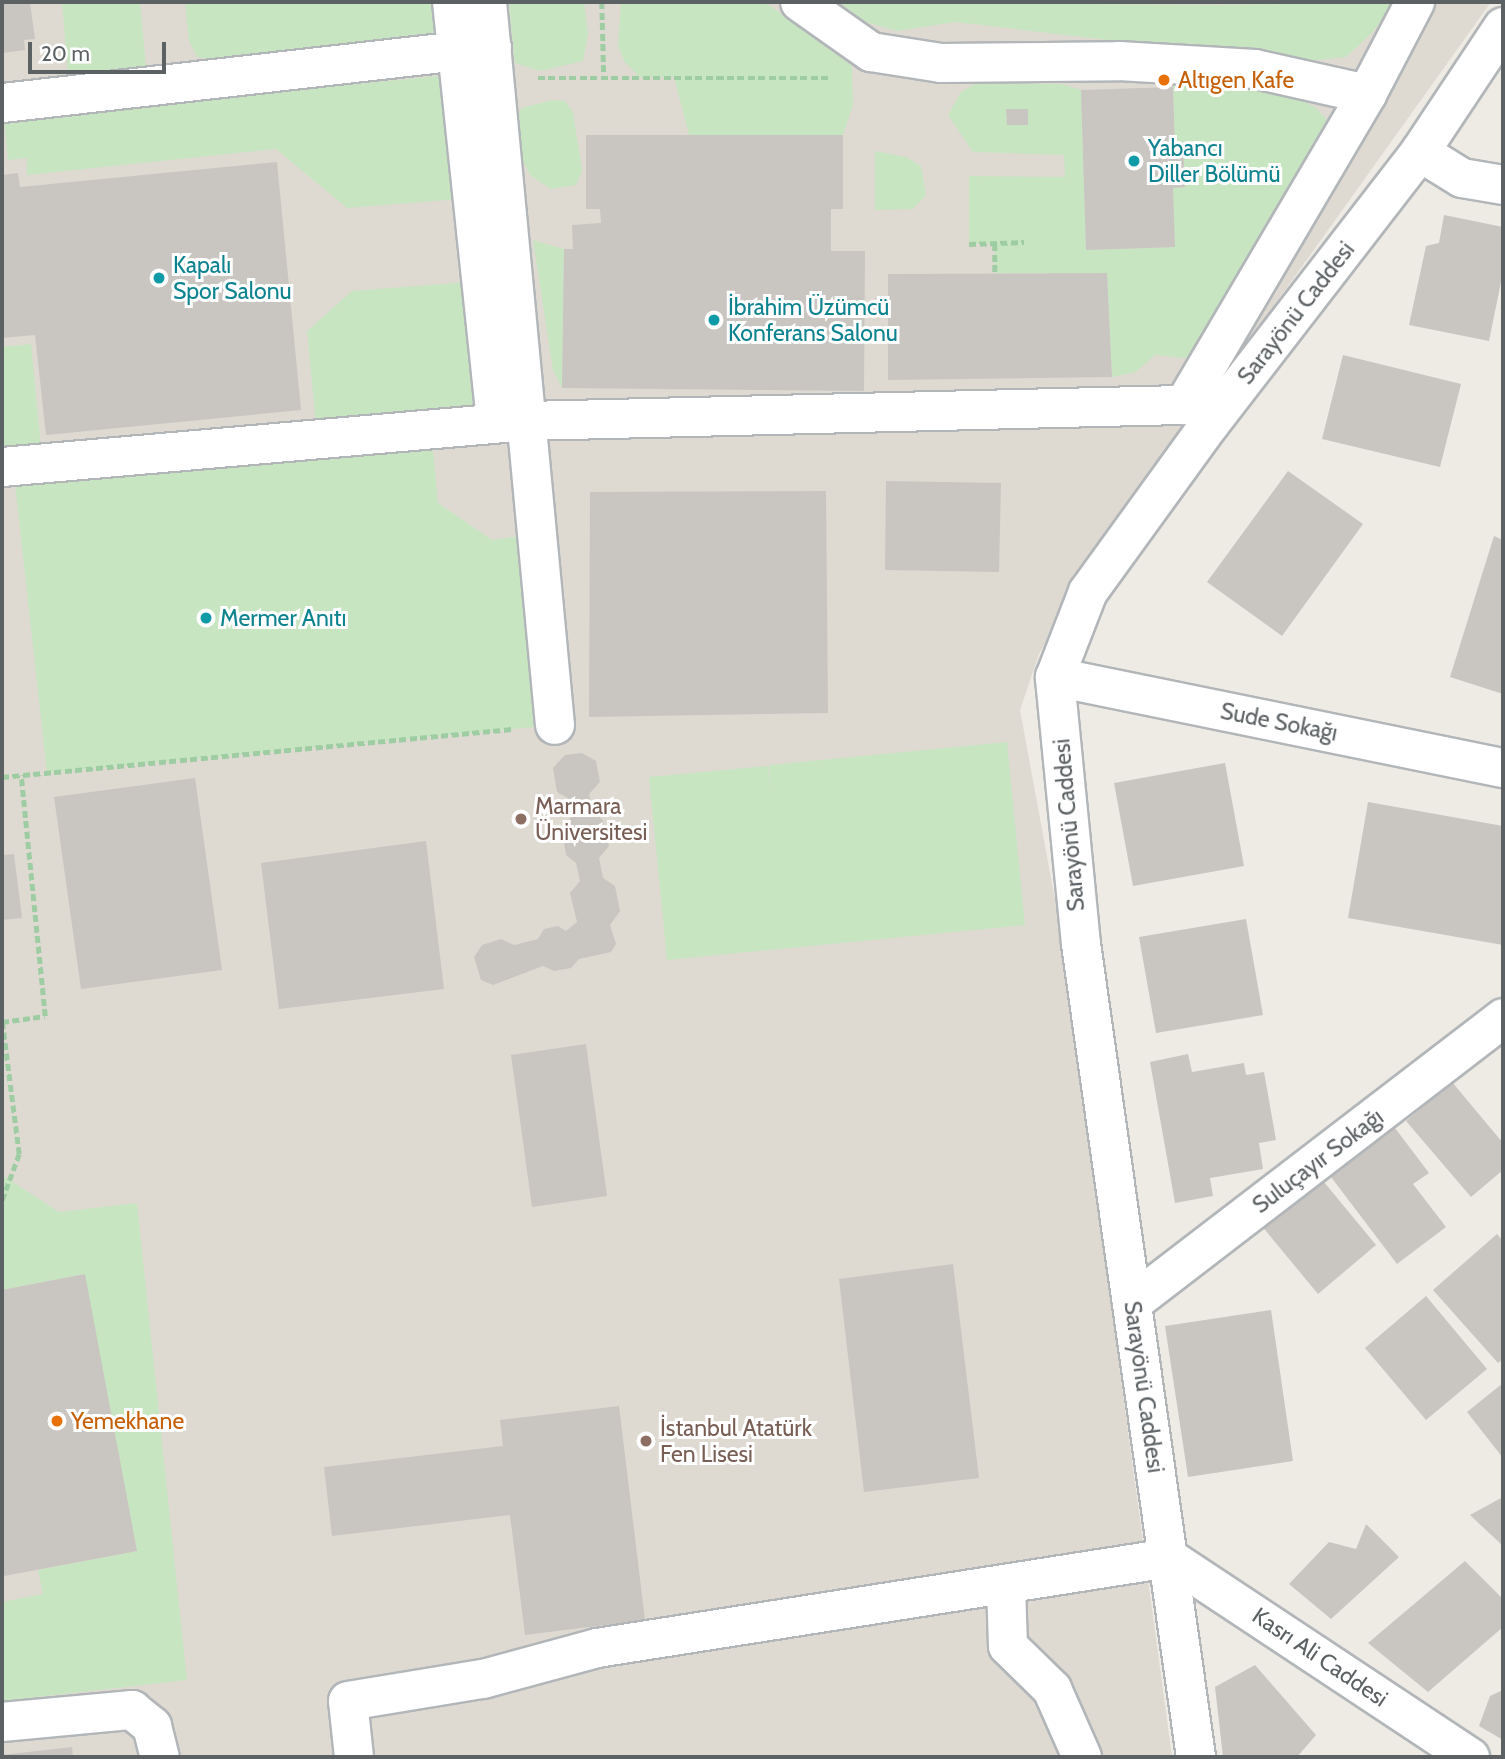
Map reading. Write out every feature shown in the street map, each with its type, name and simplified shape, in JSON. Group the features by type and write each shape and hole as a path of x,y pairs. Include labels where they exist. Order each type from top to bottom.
{"street":[{"path":"452,2 482,60"},
{"path":"486,2 482,60 511,422 555,725"},
{"path":"800,2 870,51 940,63 1119,61 1255,69 1367,94"},
{"path":"2,467 511,422 1184,405 1367,94 1415,2"},
{"name":"Sarayönü Caddesi","path":"1196,1757 1080,944 1055,677 1088,592 1209,425 1420,152 1503,27"},
{"path":"3,103 482,60"},
{"path":"1420,152 1462,178 1503,185"},
{"name":"Sude Sokağı","path":"1055,677 1503,768"},
{"name":"Suluçayır Sokağı","path":"1132,1303 1503,1018"},
{"path":"354,1757 348,1701 483,1679 597,1648 1006,1586 1169,1558"},
{"name":"Kasrı Ali Caddesi","path":"1169,1558 1471,1757"},
{"path":"1006,1586 1008,1646 1052,1689 1082,1757"},
{"path":"2,1722 132,1710 152,1726 160,1757"}],"path":[{"path":"602,2 604,78"},
{"path":"482,60 604,78 840,79"},
{"path":"969,244 1024,242"},
{"path":"995,244 995,273"},
{"path":"2,777 555,725"},
{"path":"2,1200 19,1154 2,1022 46,1016 21,775"}],"shaded area":[{"name":"Marmara Üniversitesi","path":"2,2 1491,2 1098,552 1039,654 1020,710 1060,927 1172,1757 2,1757"}],"green space":[{"path":"62,2 140,2 146,67 68,74"},
{"path":"185,2 452,2 455,35 216,60 197,57 189,41"},
{"path":"521,2 584,2 588,34 583,61 540,71 515,63 509,5"},
{"path":"621,2 765,2 852,66 853,105 843,135 689,135 674,77 639,77 624,61 618,45"},
{"path":"839,2 1221,5 1394,2 1372,33 1346,57 1297,62 955,22 897,31 866,22"},
{"path":"459,74 472,198 347,208 276,149 27,175 27,158 8,160 4,119"},
{"path":"1187,75 1277,87 1316,108 1330,123 1205,354 1184,358 1155,355 1136,372 1112,377 1107,273 995,273 995,243 969,244 969,176 1065,177 1064,155 973,152 948,115 961,92 977,83 1062,84 1081,90 1086,250 1174,247 1173,188 1185,187 1183,150 1175,150 1173,87"},
{"path":"552,100 565,101 573,112 582,171 576,185 551,189 531,176 519,154 516,116 522,108"},
{"path":"875,151 906,157 921,166 926,195 913,209 875,210"},
{"path":"533,240 564,249 562,388 553,370"},
{"path":"481,281 495,410 316,425 307,331 352,291"},
{"path":"31,344 41,447 2,451 2,347"},
{"path":"431,429 438,503 492,540 536,534 555,725 47,773 13,466"},
{"path":"1007,742 1025,925 667,960 649,777 768,766 771,793 769,765"},
{"path":"2,1175 59,1212 137,1203 187,1680 2,1701 2,1602 43,1594 38,1570 137,1551 84,1274 2,1290"}],"building":[{"path":"2,2 30,2 35,39 24,40 25,50 2,53"},
{"name":"Yabancı Diller Bölümü","path":"1173,87 1175,150 1183,149 1185,187 1173,188 1175,247 1086,250 1081,90"},
{"path":"1006,109 1028,109 1028,125 1007,125"},
{"name":"İbrahim Üzümcü Konferans Salonu","path":"586,135 843,135 843,209 831,209 831,251 865,251 864,391 562,388 564,249 573,249 572,225 601,223 600,209 586,209"},
{"name":"Kapalı Spor Salonu","path":"277,162 301,410 46,435 35,335 2,338 2,175 18,173 20,187"},
{"path":"1444,215 1503,227 1503,272 1489,341 1409,325 1426,246 1439,243"},
{"path":"1107,273 1112,377 888,380 888,274"},
{"path":"1343,355 1461,384 1440,467 1322,439"},
{"path":"1288,471 1363,524 1282,636 1207,582"},
{"path":"886,481 1001,483 999,572 885,570"},
{"path":"826,491 828,713 589,717 590,492"},
{"path":"1494,536 1503,540 1503,694 1450,677"},
{"path":"582,753 596,761 600,782 589,794 593,812 603,820 609,846 599,858 603,878 615,886 620,911 610,925 616,944 611,952 579,959 571,968 554,971 543,966 493,985 481,980 474,957 482,945 501,939 514,945 538,939 544,929 558,926 566,931 577,922 570,893 580,881 576,863 566,855 562,830 571,817 568,798 557,792 553,768 565,755"},
{"path":"1225,763 1244,866 1133,886 1114,783"},
{"path":"195,778 222,970 81,989 54,797"},
{"path":"1368,802 1503,826 1503,945 1348,918"},
{"path":"426,841 444,989 279,1009 261,863"},
{"path":"14,854 22,918 2,920 2,855"},
{"path":"1246,919 1263,1015 1156,1033 1139,937"},
{"path":"586,1044 607,1196 532,1207 511,1055"},
{"path":"1188,1054 1192,1072 1244,1063 1246,1075 1264,1072 1276,1140 1259,1143 1263,1169 1210,1178 1213,1196 1175,1203 1150,1062"},
{"path":"1452,1082 1503,1143 1503,1170 1471,1197 1406,1121"},
{"path":"1392,1124 1429,1173 1413,1184 1446,1227 1397,1264 1328,1173"},
{"path":"1319,1176 1376,1245 1318,1294 1261,1225"},
{"path":"1497,1234 1503,1241 1503,1359 1498,1363 1433,1290"},
{"path":"953,1264 979,1478 864,1492 839,1279"},
{"name":"Yemekhane","path":"85,1274 137,1551 4,1576 2,1290"},
{"path":"1426,1296 1487,1369 1426,1420 1365,1348"},
{"path":"1271,1310 1293,1461 1188,1477 1165,1326"},
{"path":"1503,1383 1503,1458 1467,1412"},
{"path":"619,1406 645,1620 525,1635 510,1515 332,1536 324,1467 503,1446 500,1420"},
{"path":"1503,1497 1503,1546 1470,1515"},
{"path":"1366,1524 1399,1557 1331,1619 1289,1584 1329,1542 1356,1549"},
{"path":"1465,1561 1503,1599 1503,1627 1428,1692 1368,1643"},
{"path":"1255,1665 1316,1735 1297,1757 1223,1757 1215,1687"},
{"path":"1503,1690 1503,1740 1479,1726 1490,1696"},
{"path":"72,1747 73,1757 2,1757 2,1755"}],"place":[{"name":"Altıgen Kafe","path":"1164,80"},
{"name":"Yabancı Diller Bölümü","path":"1134,161"},
{"name":"Kapalı Spor Salonu","path":"159,278"},
{"name":"İbrahim Üzümcü Konferans Salonu","path":"714,320"},
{"name":"Mermer Anıtı","path":"206,618"},
{"name":"Marmara Üniversitesi","path":"521,819"},
{"name":"Yemekhane","path":"57,1421"},
{"name":"İstanbul Atatürk Fen Lisesi","path":"646,1441"}]}
